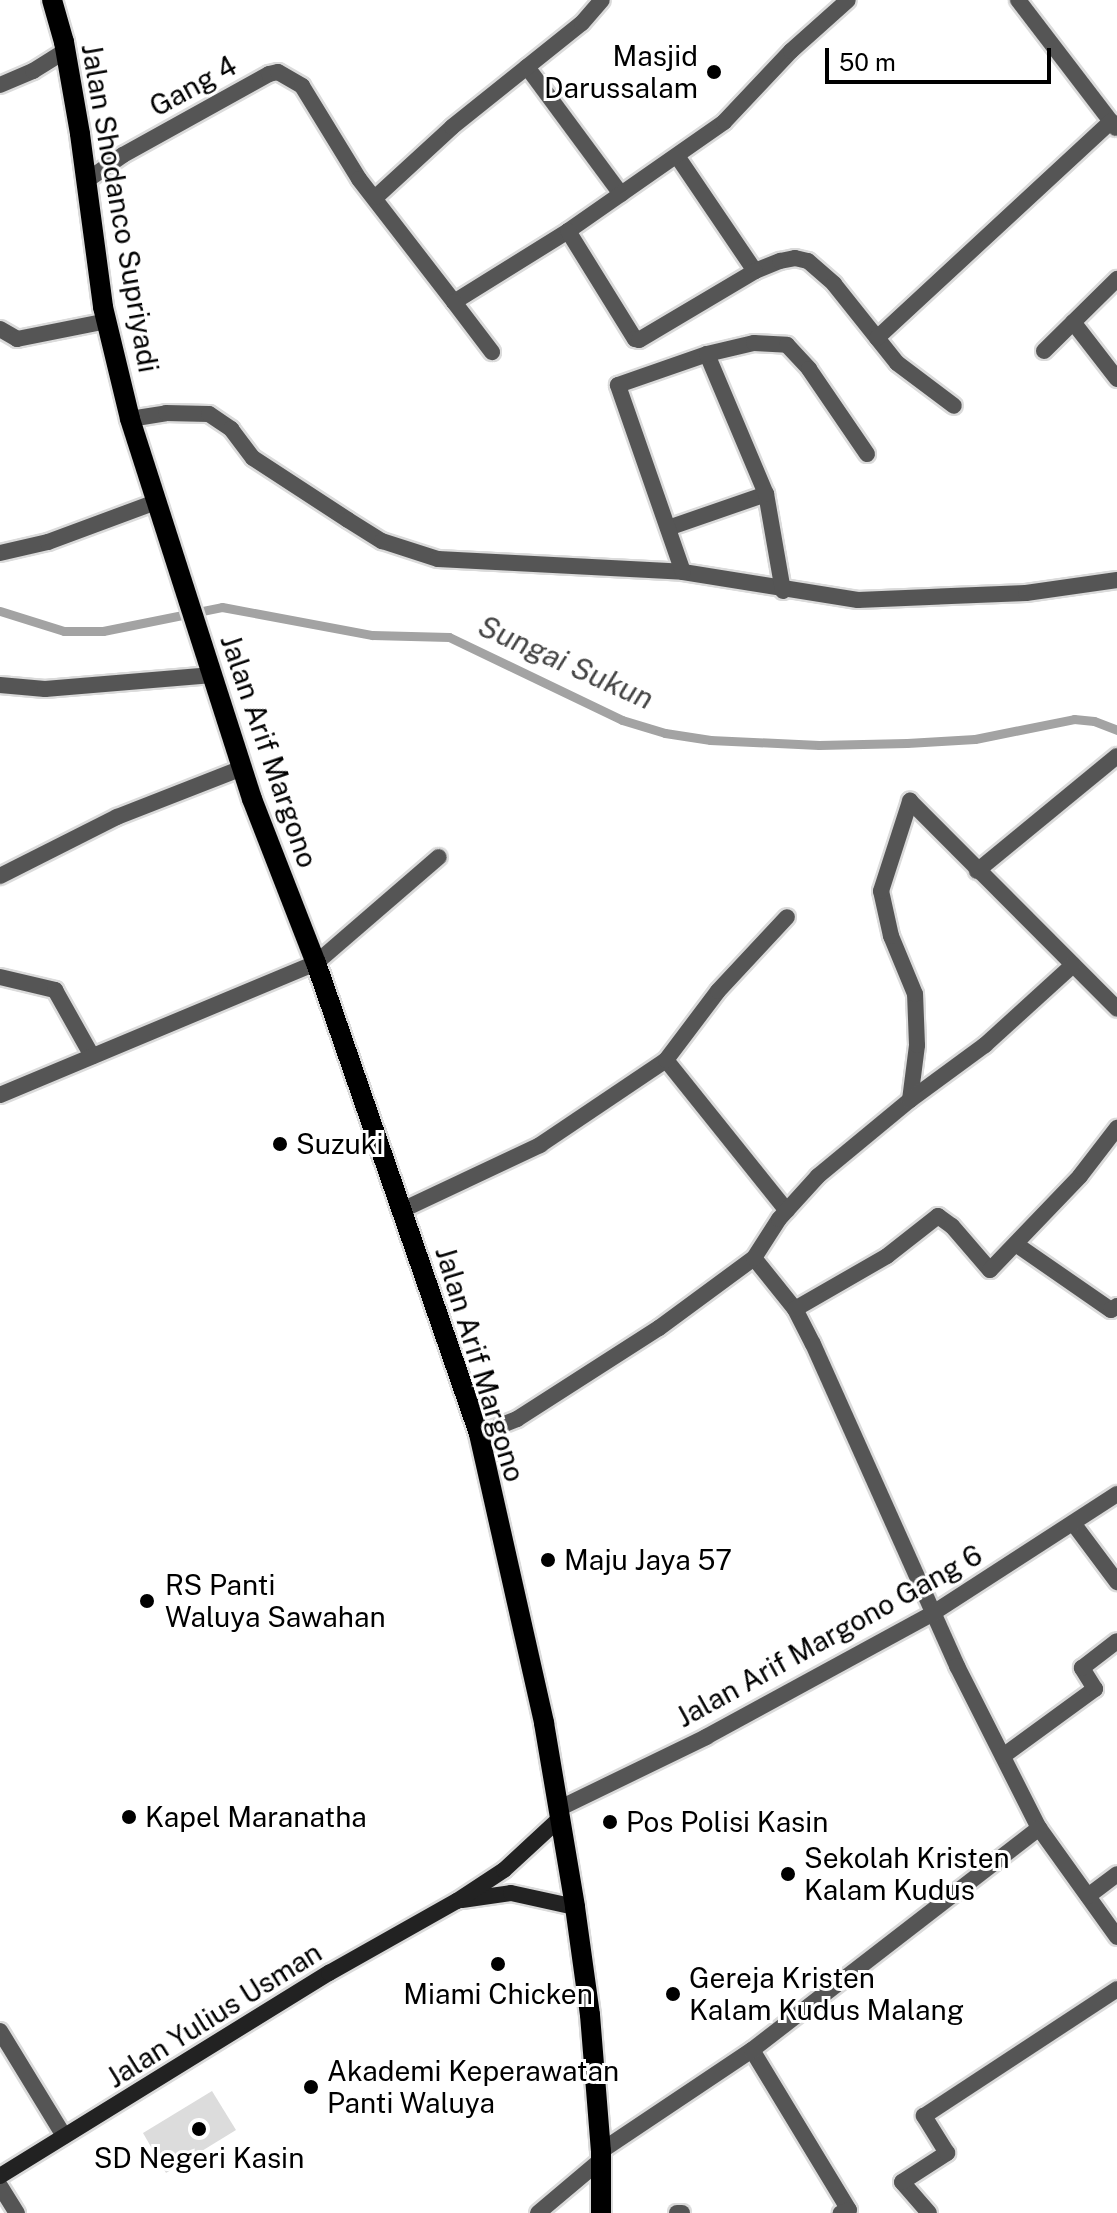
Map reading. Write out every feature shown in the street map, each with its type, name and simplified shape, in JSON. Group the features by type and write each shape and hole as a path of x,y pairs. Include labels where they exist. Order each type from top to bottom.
{"main road":[{"name":"Jalan Shodanco Supriyadi","path":"52,0 65,51 107,321 130,419 175,562"},
{"name":"Jalan Arif Margono","path":"175,562 242,768 316,963 479,1434 544,1723 575,1907 590,2015 601,2156 601,2213"},
{"name":"Jalan Yulius Usman","path":"0,2176 329,1973 457,1901 504,1870 558,1814"},
{"name":"Jalan Yulius Usman","path":"457,1901 511,1893 575,1907"}],"street":[{"path":"492,352 376,197 452,127 582,23 602,0"},
{"path":"454,302 568,231 724,122 791,51 848,0"},
{"path":"877,338 1114,125 1018,0"},
{"path":"0,85 33,71 65,51"},
{"path":"527,67 621,194"},
{"name":"Gang 4","path":"86,181 123,155 269,74 287,76 302,86 359,179 376,197"},
{"path":"677,156 755,271"},
{"path":"568,231 635,339 639,340 755,271 795,258 808,261 834,284 897,363 954,406"},
{"path":"1044,351 1117,279"},
{"path":"0,329 17,339 107,321"},
{"path":"1073,322 1117,379"},
{"path":"683,572 618,385 707,354 754,343 787,345 818,381 867,454"},
{"path":"707,354 766,494 783,591"},
{"path":"130,419 166,413 209,414 231,429 253,458 382,541 411,552 461,562 683,572 783,591 858,600 1026,593 1117,580"},
{"path":"668,528 766,494"},
{"path":"0,553 48,542 156,502"},
{"path":"0,685 45,689 212,675"},
{"path":"977,871 1117,756"},
{"path":"0,876 117,817 242,768"},
{"path":"910,1100 918,1024 915,994 891,936 881,891 910,801 1117,1009"},
{"path":"0,1095 316,963 439,857"},
{"path":"402,1210 540,1145 666,1060 718,991 787,917"},
{"path":"479,1434 517,1419 543,1403 659,1328 754,1258 787,1211 818,1176 910,1100 985,1045 1073,965"},
{"path":"0,977 55,990 92,1056"},
{"path":"666,1060 787,1211"},
{"path":"795,1309 887,1256 938,1216 952,1226 990,1270 1080,1176 1117,1128"},
{"path":"1017,1245 1111,1310 1117,1306"},
{"path":"754,1258 795,1309 933,1613 1039,1828 1117,1937"},
{"name":"Jalan Arif Margono Gang 6","path":"558,1814 933,1613 1117,1494"},
{"path":"1073,1523 1117,1582"},
{"path":"1003,1756 1095,1689 1082,1668 1117,1641"},
{"path":"538,2213 601,2156 752,2050 1039,1828"},
{"path":"1088,1896 1117,1874"},
{"path":"929,2213 902,2182 947,2153 924,2116 1117,1989"},
{"path":"0,2031 64,2136"},
{"path":"752,2050 849,2210 841,2213"},
{"path":"0,2186 17,2213"}],"shaded area":[{"path":"212,2091 236,2130 166,2173 143,2133"}],"waterway":[{"name":"Sungai Sukun","path":"0,611 64,631 103,631 222,607 372,635 449,637 622,720 665,733 710,740 819,745 907,743 975,739 1074,719 1094,721 1117,730"}],"place":[{"name":"Masjid Darussalam","path":"714,72"},
{"name":"Suzuki","path":"280,1144"},
{"name":"Maju Jaya 57","path":"548,1560"},
{"name":"RS Panti Waluya Sawahan","path":"147,1601"},
{"name":"Kapel Maranatha","path":"129,1817"},
{"name":"Pos Polisi Kasin","path":"610,1822"},
{"name":"Sekolah Kristen Kalam Kudus","path":"788,1874"},
{"name":"Miami Chicken","path":"498,1964"},
{"name":"Gereja Kristen Kalam Kudus Malang","path":"673,1994"},
{"name":"Akademi Keperawatan Panti Waluya","path":"311,2087"},
{"name":"SD Negeri Kasin","path":"199,2129"}]}
